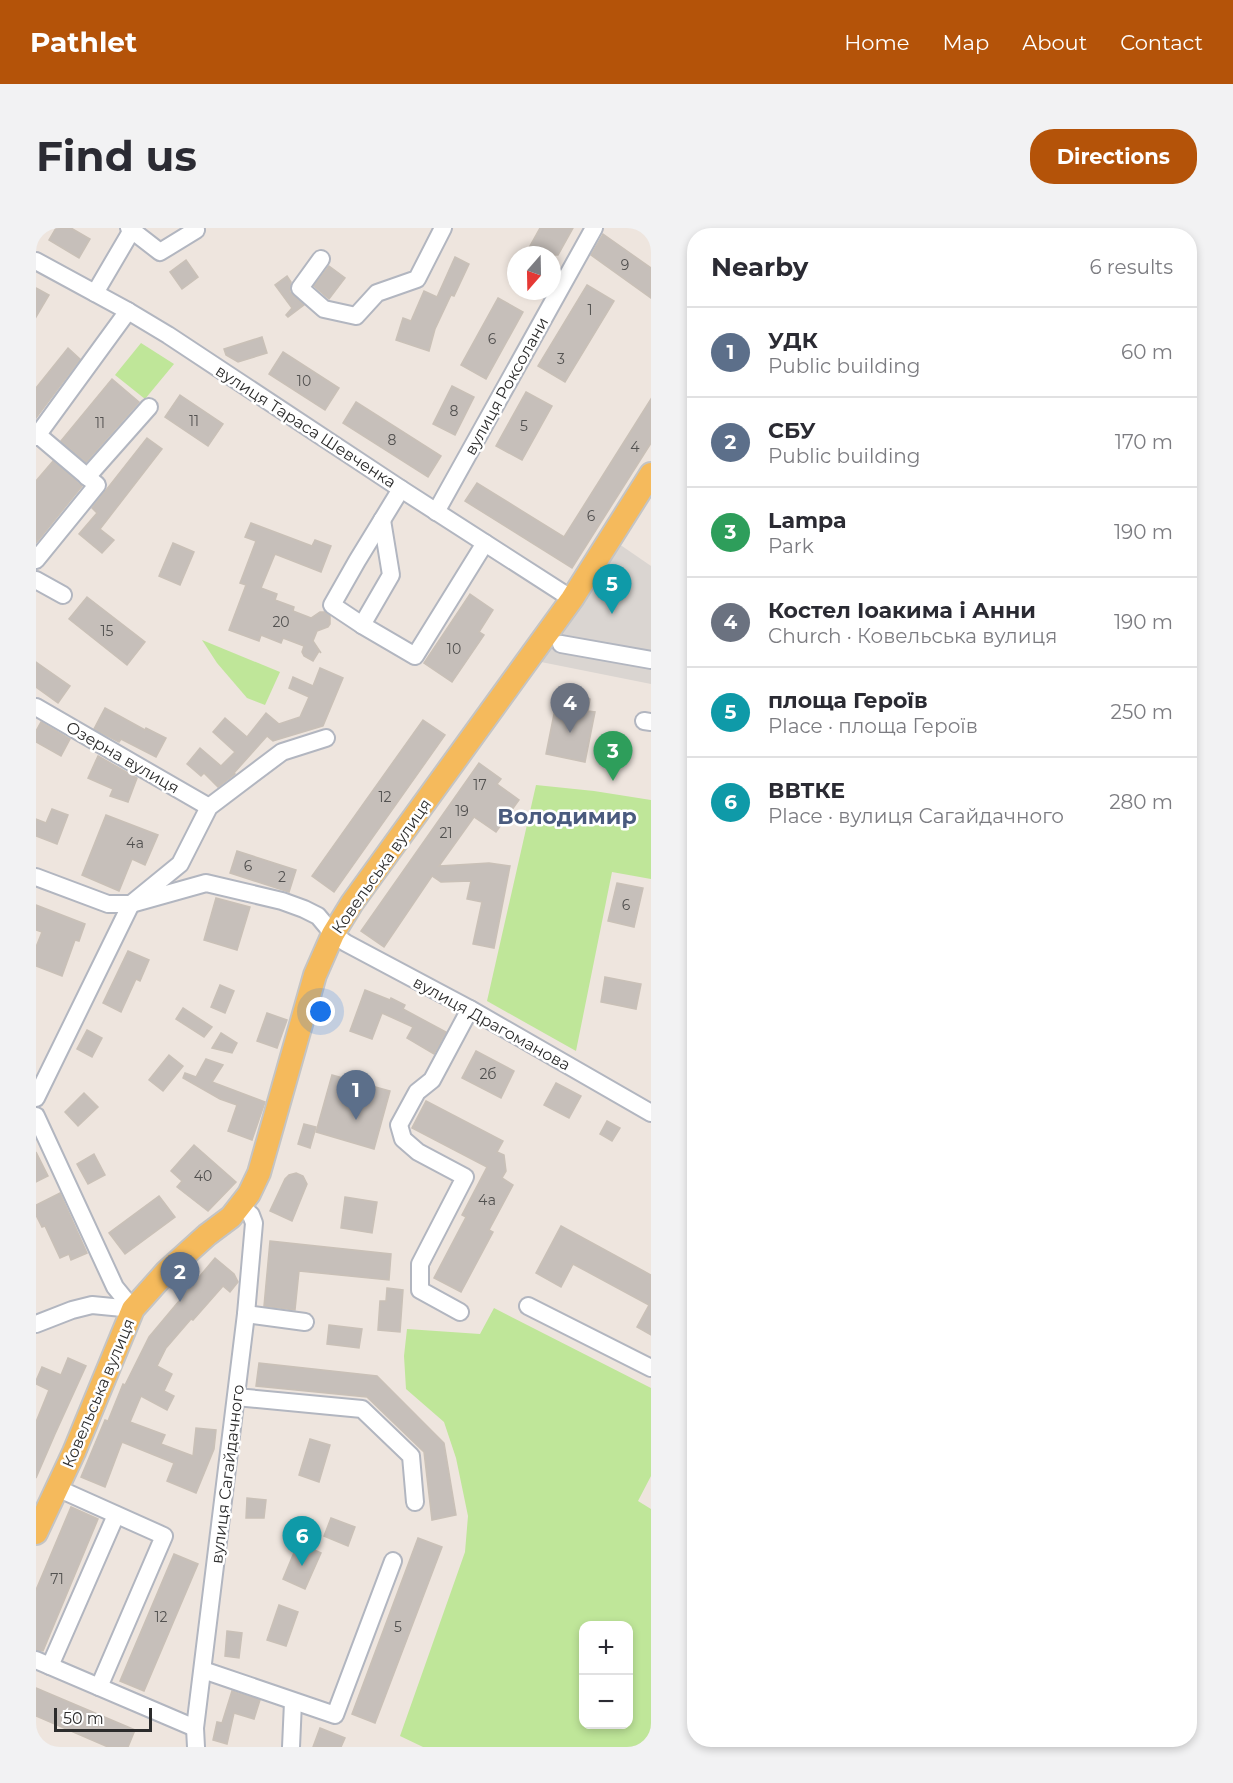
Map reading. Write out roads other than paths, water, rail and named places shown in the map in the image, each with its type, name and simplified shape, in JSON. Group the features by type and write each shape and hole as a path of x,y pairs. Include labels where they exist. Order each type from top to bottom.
{"main road":[{"name":"Ковельська вулиця","path":"36,1533 133,1309 166,1272 231,1216 249,1194 259,1173 315,975 333,934 352,903 572,599 651,474"}],"street":[{"path":"321,259 300,288 324,309 356,316 378,293 417,279 443,228"},
{"name":"вулиця Роксолани","path":"436,512 594,228"},
{"path":"94,293 130,229 160,252 196,230"},
{"name":"вулиця Тараса Шевченка","path":"36,261 168,335 572,599"},
{"path":"36,560 97,485 37,436 128,311"},
{"path":"87,477 149,407"},
{"path":"401,489 332,605 362,625 415,656 484,543"},
{"path":"362,625 391,575 382,520"},
{"path":"36,580 63,595"},
{"path":"561,644 651,660"},
{"name":"Озерна вулиця","path":"36,708 209,807"},
{"path":"36,1098 131,904 180,864 209,807 282,752 326,738"},
{"path":"180,864 206,883"},
{"path":"36,877 108,904 131,904 206,883"},
{"name":"вулиця Драгоманова","path":"206,883 282,901 318,916 333,934 346,943 470,1009 651,1113"},
{"path":"460,1311 420,1290 420,1264 465,1177 418,1152 404,1139 399,1125 417,1092 432,1080 470,1009"},
{"path":"36,1116 115,1287 133,1309"},
{"name":"вулиця Сагайдачного","path":"196,1747 195,1728 246,1314 254,1223 251,1215 240,1205"},
{"path":"36,1324 92,1305 133,1309"},
{"path":"528,1306 651,1368"},
{"path":"246,1314 305,1322"},
{"path":"236,1397 362,1409 411,1456 415,1502"},
{"path":"57,1488 164,1536 99,1687"},
{"path":"116,1515 43,1663 195,1728"},
{"path":"203,1670 335,1715 393,1561"},
{"path":"291,1747 294,1702"}],"place":[{"name":"площа Героїв","path":"612,614"},
{"name":"Костел Іоакима і Анни","path":"570,733"},
{"name":"Lampa","path":"613,781"},
{"name":"УДК","path":"356,1120"},
{"name":"СБУ","path":"180,1302"},
{"name":"ВВТКЕ","path":"302,1566"}],"district":[{"name":"Володимир","path":"567,816"}]}
